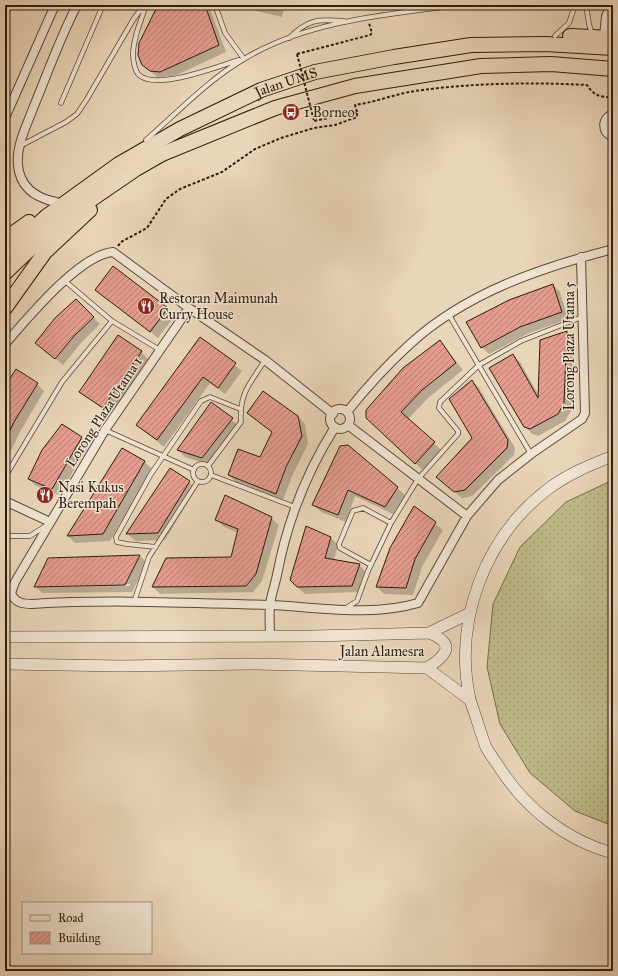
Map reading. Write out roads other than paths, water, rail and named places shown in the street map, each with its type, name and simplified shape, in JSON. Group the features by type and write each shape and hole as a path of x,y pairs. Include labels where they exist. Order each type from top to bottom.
{"highway":[{"path":"487,45 520,37 555,36 606,40"},
{"name":"Jalan UMS","path":"5,254 47,216 120,164 180,129 261,90 315,72 394,57 471,45 545,44 606,40"},
{"name":"Jalan UMS","path":"5,273 46,234 76,210 130,172 162,154 275,108 355,86 481,66 552,64 613,69"},
{"path":"5,239 146,140 180,129"},
{"path":"5,308 45,252 64,233 93,208 143,171 162,154"}],"street":[{"path":"56,202 42,199 32,194 22,179 18,165 20,146 51,59 77,5"},
{"path":"5,118 56,6"},
{"path":"606,40 606,16 612,6"},
{"path":"613,114 608,117 604,124 606,132 613,138"},
{"path":"347,412 372,381 410,344 449,315 489,292 529,274 581,257 613,249 613,244"},
{"path":"5,344 46,298 78,269 105,252 113,252 189,308 265,360 333,414"},
{"name":"Lorong Plaza Utama 5","path":"12,596 19,602 32,604 133,602 270,605 343,609 403,608 418,603 467,516 498,480 531,454 577,424 585,413 581,257"},
{"name":"Lorong Plaza Utama 1","path":"12,596 11,593 15,582 105,430 189,308"},
{"path":"338,410 347,412 350,417 348,425 343,429 335,427 331,420 333,414 338,410"},
{"path":"348,425 467,516"},
{"path":"270,636 270,605 283,544 295,507 321,449 335,427"},
{"path":"613,456 580,469 549,489 521,514 498,544 484,570 470,613 466,642 466,671 470,700 486,747 514,790 552,824 596,848 613,853"},
{"path":"5,502 50,522"},
{"path":"429,633 470,613"},
{"name":"Jalan Alamesra","path":"5,637 270,636 429,633 437,636 445,644 446,650 445,654 440,660 427,668 252,664 121,666 5,664"},
{"path":"427,668 470,700"}],"lane":[{"path":"61,103 103,5"},
{"path":"20,146 66,122 76,114 87,99 133,20 145,5"},
{"path":"145,5 133,49 134,66 139,75 152,80 165,80 244,59"},
{"path":"215,5 225,33 244,59"},
{"path":"146,140 223,73 262,49 289,39 347,22 409,11 460,5"},
{"path":"555,36 569,23 575,5"},
{"path":"586,5 588,24 606,40"},
{"path":"289,39 300,27 313,21 327,20 347,22"},
{"path":"65,281 112,321 160,350"},
{"path":"449,315 531,454"},
{"path":"343,609 358,601 371,565 391,523 418,479 458,434 458,431 439,408 439,404 479,365 521,340 583,316"},
{"path":"5,477 62,382 112,321"},
{"path":"208,466 241,422 240,409 242,396 265,360"},
{"path":"156,547 117,542 116,537 163,456 201,401 210,397 240,409"},
{"path":"105,430 194,470"},
{"path":"194,470 200,465 208,466"},
{"path":"194,470 194,478 198,481 208,481 211,475 211,470 208,466"},
{"path":"211,475 295,507"},
{"path":"133,602 149,557 198,481"},
{"path":"371,565 340,548 339,544 354,511 363,508 391,523"},
{"path":"5,536 30,536 50,522"}],"place":[{"name":"1 Borneo","path":"291,112"},
{"name":"Restoran Maimunah Curry House","path":"146,306"},
{"name":"Nasi Kukus Berempah","path":"45,495"}]}
